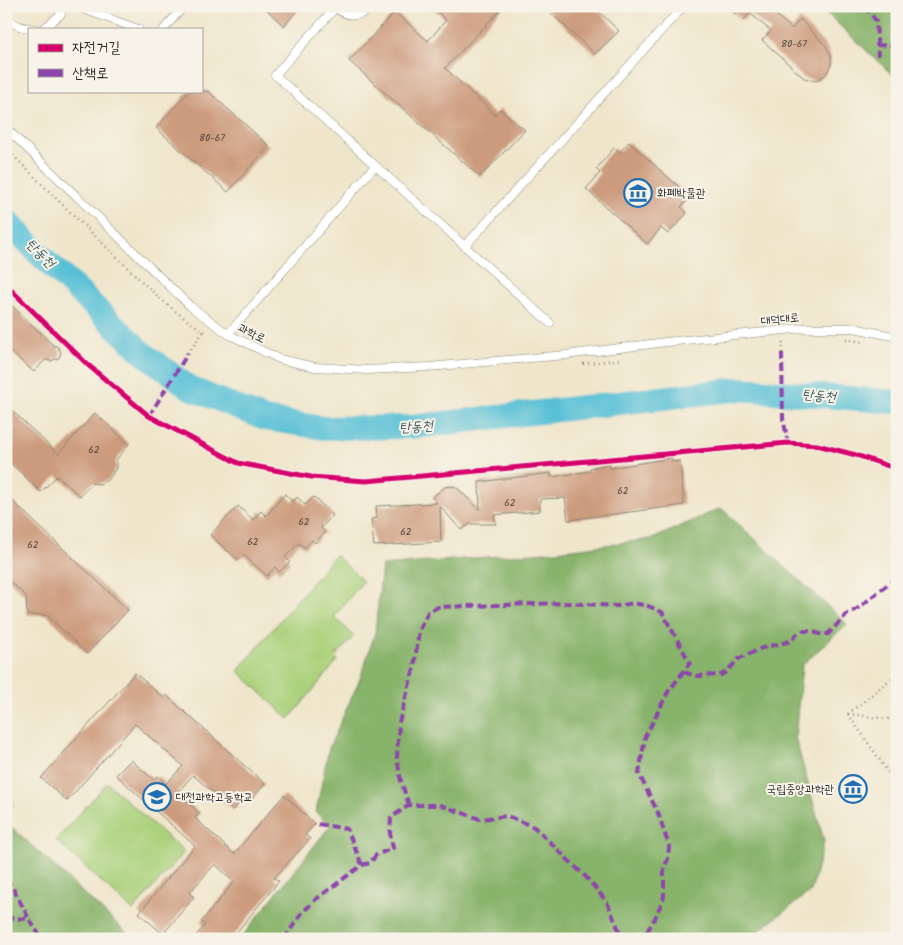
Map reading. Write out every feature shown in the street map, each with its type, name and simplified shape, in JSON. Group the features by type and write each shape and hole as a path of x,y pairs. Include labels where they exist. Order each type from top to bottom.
{"lane":[{"path":"45,28 61,14 60,6"},
{"path":"75,6 135,28"},
{"path":"165,28 184,6"},
{"path":"373,6 363,14 354,15 345,14 335,7 275,75 550,323"},
{"path":"465,246 680,10 676,6"},
{"path":"6,18 23,28 28,28"},
{"name":"과학로","path":"6,128 190,306 228,334 278,359 315,367 367,370 428,367 566,355 666,342"},
{"path":"228,334 375,166"},
{"name":"대덕대로","path":"666,342 804,328 854,328 897,337"}],"path":[{"path":"6,148 130,270 188,322 212,336"},
{"path":"188,353 210,321"},
{"path":"840,338 868,342"},
{"path":"774,340 783,340"},
{"path":"575,365 630,358"},
{"path":"848,714 897,674"},
{"path":"848,714 897,720"},
{"path":"848,714 897,784"}],"green space":[{"path":"819,6 897,6 897,79"},
{"path":"721,508 847,624 802,665 795,737 824,841 811,891 748,939 240,939 330,826 316,812 329,748 360,679 375,633 382,566 557,551 652,539"},
{"path":"335,555 363,581 334,617 354,636 335,657 338,660 289,719 238,671"},
{"path":"107,783 184,852 133,911 56,840"},
{"path":"6,822 133,939 6,939"}],"building":[{"path":"263,6 301,6 284,26"},
{"path":"431,6 504,6 445,68 495,115 500,109 525,130 480,177 349,61 395,12 428,41 446,20"},
{"path":"543,6 593,6 619,31 595,54"},
{"path":"727,6 766,6 792,29 800,19 826,46 831,56 831,65 826,74 816,81 804,78 762,40 771,31 750,13 743,21"},
{"path":"208,91 269,146 228,192 156,128 188,92"},
{"name":"화폐박물관","path":"629,142 690,197 681,207 687,213 668,234 661,228 647,244 586,189 600,173 596,169 614,148 620,152"},
{"path":"6,300 54,346 57,346 61,352 59,358 51,361 45,360 34,372 6,348"},
{"path":"6,405 58,454 95,413 129,444 116,460 116,468 109,479 100,484 92,483 80,496 57,476 41,492 6,459"},
{"path":"672,458 672,462 680,461 684,505 568,520 565,498 540,499 540,511 494,515 496,524 470,524 461,530 440,506 441,542 374,546 371,519 377,518 376,506 437,503 432,497 445,487 451,486 456,487 480,510 479,482 551,473 551,477 590,471 590,468 609,464 610,468"},
{"path":"285,494 293,502 297,497 305,505 314,497 333,515 321,528 325,532 315,543 312,540 305,548 299,543 285,557 290,562 279,572 275,567 267,576 244,555 238,560 210,535 238,506 253,520 261,511 266,516"},
{"path":"6,495 128,610 87,654 47,615 27,615 26,596 6,578"},
{"path":"135,673 164,698 166,695 265,784 249,802 244,798 233,810 193,775 177,793 200,813 195,818 234,854 284,795 315,824 305,835 310,839 274,878 279,881 231,939 193,939 205,925 201,922 234,882 215,864 189,893 194,897 163,934 139,913 195,846 116,775 131,760 154,780 158,776 166,784 183,766 135,724 67,801 41,778"}],"waterway":[{"name":"탄동천","path":"6,219 38,253 143,353 190,388 265,419 324,428 411,427 740,389 897,402"}],"marked path":[{"path":"865,6 876,21 878,56"},
{"path":"877,45 897,46"},
{"path":"149,416 188,353"},
{"path":"782,353 783,418 788,443"},
{"path":"684,672 696,676 721,675 740,658 762,648 791,641 803,631 828,634 846,615 857,609 897,577"},
{"path":"409,805 401,781 397,758 399,722 414,668 419,630 428,612 438,607 565,603 618,606 633,603 648,606 662,612 690,663 668,692 645,737 639,774 658,813 669,846 668,859 664,868 664,897 645,935 639,939"},
{"path":"284,939 302,913 315,900 362,865 370,863 376,855 393,848 390,833 391,818 409,805 440,805 480,819 507,816 534,827 586,877 607,902 618,928 630,939"},
{"path":"318,824 347,829 362,865"},
{"path":"6,879 13,888 29,919"},
{"path":"6,918 29,919 42,939"}],"cycle path":[{"path":"6,285 88,365 149,416 238,463 311,477 366,481 788,443 817,445 856,455 897,469"}],"place":[{"name":"화폐박물관","path":"638,193"},
{"name":"국립중앙과학관","path":"853,789"},
{"name":"대전과학고등학교","path":"157,797"}]}
